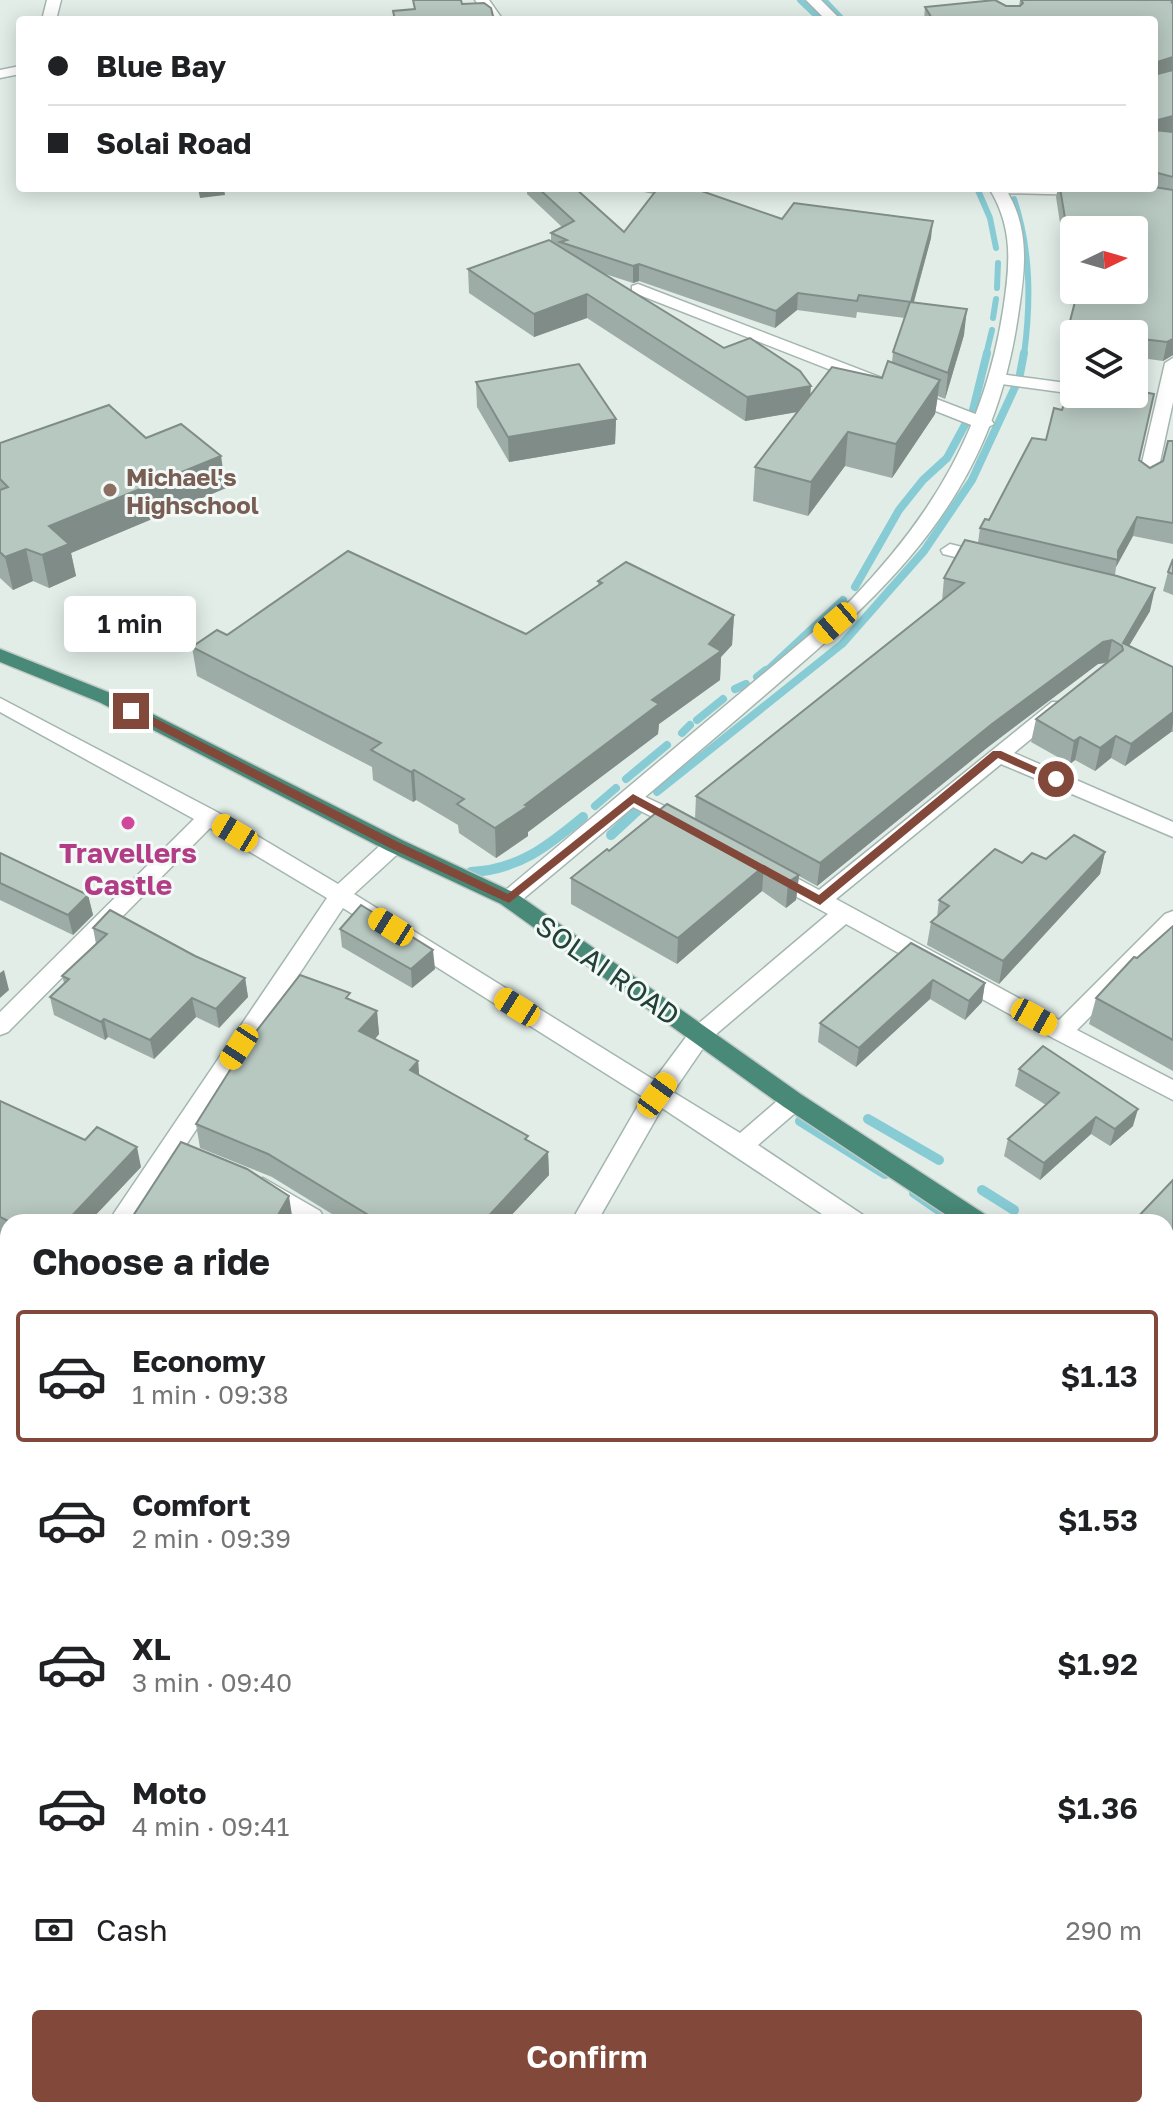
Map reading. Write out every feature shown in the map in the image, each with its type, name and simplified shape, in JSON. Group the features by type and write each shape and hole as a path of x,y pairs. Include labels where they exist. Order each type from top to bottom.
{"highway":[{"name":"SOLAI ROAD","path":"0,655 106,698 394,845 509,899 793,1101 965,1214"}],"street":[{"path":"813,0 830,16"},
{"path":"509,899 633,798 858,604 914,541 966,463 985,424 1000,379 1011,318 1019,236 1001,192"},
{"path":"638,289 985,424"},
{"path":"1147,480 1158,402 1173,363"},
{"path":"1000,379 1060,387"},
{"path":"950,550 1008,564"},
{"path":"820,901 997,754 1082,689"},
{"path":"1,705 209,817 340,895 741,1146 842,1214"},
{"path":"997,754 1173,830"},
{"path":"633,798 703,835"},
{"path":"0,1026 209,817"},
{"path":"127,1214 340,895 394,845"},
{"path":"755,864 1173,1091"},
{"path":"589,1214 657,1095 700,1035 843,914"},
{"path":"1061,1032 1173,919"},
{"path":"741,1146 793,1101"},
{"path":"172,1149 198,1160"},
{"path":"236,1176 262,1187 305,1214"}],"building":[{"path":"413,0 461,0 462,4 484,3 491,8 493,16 394,16 393,11 415,9"},
{"path":"995,0 1006,6 1020,6 1023,3 1021,0 1173,0 1173,57 1158,62 1158,16 931,16 925,7"},
{"path":"1173,70 1173,116 1158,120 1158,74"},
{"path":"1158,130 1173,132 1173,177 1158,173"},
{"path":"1158,188 1173,190 1173,339 1167,342 1148,340 1148,320 1070,320 1074,304 1148,304 1148,216 1065,216 1061,192 1158,192"},
{"path":"542,192 579,192 624,232 655,192 704,192 782,219 794,203 933,221 911,302 859,295 857,301 798,293 776,311 639,264 633,266 560,242 567,240 551,233 574,221"},
{"path":"549,240 724,348 750,338 800,371 811,386 747,397 587,294 534,314 468,269"},
{"path":"910,302 967,309 948,373 893,352"},
{"path":"888,361 940,380 896,444 848,432 811,482 755,467 832,367 882,378"},
{"path":"579,364 616,419 508,437 476,382"},
{"path":"1148,393 1154,394 1139,460 1150,468 1163,461 1168,441 1173,441 1173,523 1137,517 1118,551 1118,560 980,528 985,519 989,520 1032,438 1046,440 1054,408 1148,408"},
{"path":"109,405 146,438 181,424 221,456 49,526 69,544 42,555 26,549 5,557 0,552 0,490 8,487 0,479 0,443"},
{"path":"965,540 1155,588 1123,643 1173,667 1173,712 1131,744 1116,736 1100,748 1080,737 1074,741 1036,719 1123,650 1112,640 1103,642 992,724 820,863 696,796 964,583 944,578"},
{"path":"348,551 526,634 602,583 598,581 626,562 734,615 709,644 721,651 652,700 659,704 495,828 457,804 464,799 371,750 381,743 192,647 217,630 227,635"},
{"path":"667,804 799,875 788,882 764,866 678,938 571,878"},
{"path":"1074,835 1105,852 1003,961 931,922 949,906 939,900 995,849 1022,863 1032,853 1046,859"},
{"path":"0,853 88,895 68,915 0,883"},
{"path":"361,905 433,950 411,969 340,929"},
{"path":"110,910 195,956 245,978 216,1009 192,998 150,1040 104,1019 101,1022 50,997 69,979 62,976 107,934 93,928"},
{"path":"1173,926 1173,1040 1096,998 1134,957 1137,958"},
{"path":"911,943 985,983 969,1001 933,980 859,1048 820,1023"},
{"path":"300,975 350,993 346,998 377,1011 359,1031 418,1061 410,1070 528,1136 525,1139 548,1152 490,1214 367,1214 268,1154 196,1124 232,1067 230,1065"},
{"path":"1043,1046 1138,1109 1115,1129 1096,1117 1044,1163 1008,1139 1059,1093 1019,1069"},
{"path":"0,1101 85,1140 97,1127 137,1147 74,1214 0,1214"},
{"path":"181,1142 247,1169 289,1196 279,1214 134,1214"},
{"path":"1173,1180 1173,1214 1141,1214"}],"waterway":[{"path":"800,0 817,16"},
{"path":"824,0 839,16"},
{"path":"979,192 990,218 996,248"},
{"path":"1014,199 1024,237 1028,276 1024,355"},
{"path":"997,288 998,263"},
{"path":"993,318 996,299"},
{"path":"986,355 992,330"},
{"path":"973,410 987,353"},
{"path":"1020,374 1024,353"},
{"path":"657,792 842,644 924,551 972,480 1016,385"},
{"path":"855,587 899,510 923,480 947,458 966,423"},
{"path":"770,668 843,600"},
{"path":"757,677 766,670"},
{"path":"735,689 746,684"},
{"path":"697,720 723,699"},
{"path":"682,733 690,725"},
{"path":"626,779 667,745"},
{"path":"595,806 616,788"},
{"path":"611,835 638,810"},
{"path":"471,872 503,867 532,855 583,817"},
{"path":"868,1119 939,1160"},
{"path":"800,1121 885,1174"},
{"path":"982,1190 1014,1210"},
{"path":"914,1193 944,1214"}],"place":[{"name":"Michael's Highschool","path":"110,490"},
{"name":"Travellers Castle","path":"128,823"}],"route":[{"path":"131,711 394,845 509,899 633,798 820,901 997,754 1056,779"}]}
